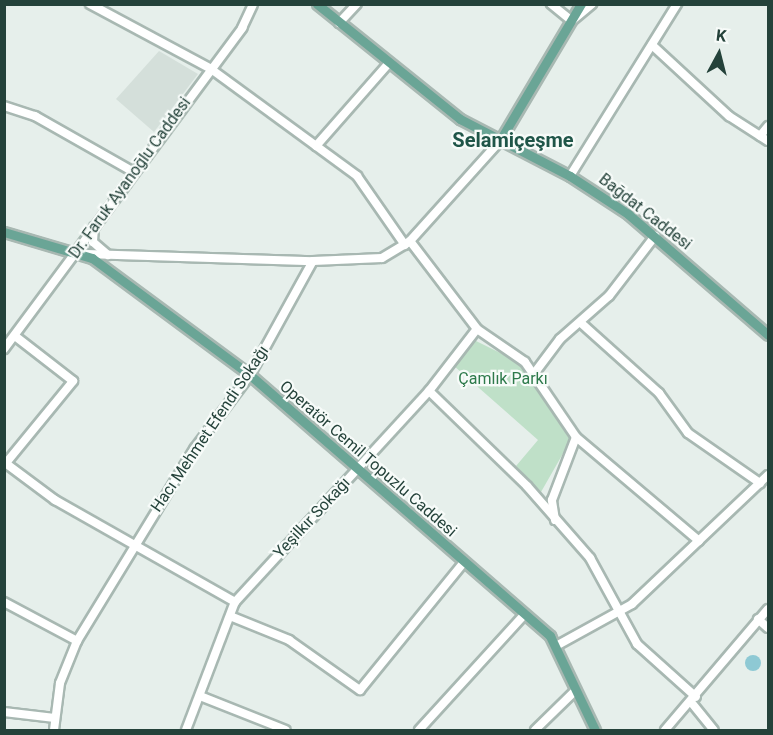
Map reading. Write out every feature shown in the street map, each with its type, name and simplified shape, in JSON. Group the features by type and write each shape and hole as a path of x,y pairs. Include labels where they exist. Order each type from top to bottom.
{"main road":[{"name":"Bağdat Caddesi","path":"317,4 460,119 499,142 570,176 655,236 768,335"},
{"path":"499,142 581,4"},
{"name":"Operatör Cemil Topuzlu Caddesi","path":"4,232 75,252 100,263 250,375 525,614 556,646 595,730"}],"street":[{"path":"90,4 211,69 367,184 408,243 477,329 525,362 576,437 699,541"},
{"name":"Dr. Faruk Ayanoğlu Caddesi","path":"4,349 132,171 211,69 253,4"},
{"path":"339,23 357,4"},
{"path":"551,4 569,22 592,4"},
{"path":"570,176 677,4"},
{"path":"652,45 729,116 768,141"},
{"path":"316,146 389,63"},
{"path":"4,106 35,116 132,171"},
{"path":"760,136 768,126"},
{"path":"75,252 112,256 314,261 378,259 408,243 448,203 499,142"},
{"path":"96,221 93,242 112,256"},
{"path":"532,375 552,348 581,323 655,236"},
{"name":"Hacı Mehmet Efendi Sokağı","path":"54,730 60,683 77,641 135,543 250,375 314,261"},
{"path":"581,323 659,393 688,433 760,483"},
{"name":"Yeşilkır Sokağı","path":"186,730 235,602 429,391 477,329"},
{"path":"15,336 73,381 5,463 50,497 135,543 235,602"},
{"path":"429,391 527,486 556,523 590,558 640,648 693,700 714,730"},
{"path":"556,523 552,500 576,437"},
{"path":"556,646 619,612 699,541 768,475"},
{"path":"230,616 289,640 360,690 464,562"},
{"path":"4,602 77,641"},
{"path":"664,730 693,700 768,609"},
{"path":"419,730 525,614"},
{"path":"758,619 768,628"},
{"path":"535,730 575,691"},
{"path":"200,696 286,730"},
{"path":"4,712 55,718"}],"shaded area":[{"path":"159,51 198,74 154,132 116,99"}],"green space":[{"name":"Çamlık Parkı","path":"474,340 523,364 573,436 541,492 516,466 538,440 454,366"}],"water":[{"path":"753,655 759,657 761,663 759,669 753,671 747,669 745,663 747,657"}],"district":[{"name":"Selamiçeşme","path":"513,140"}]}
